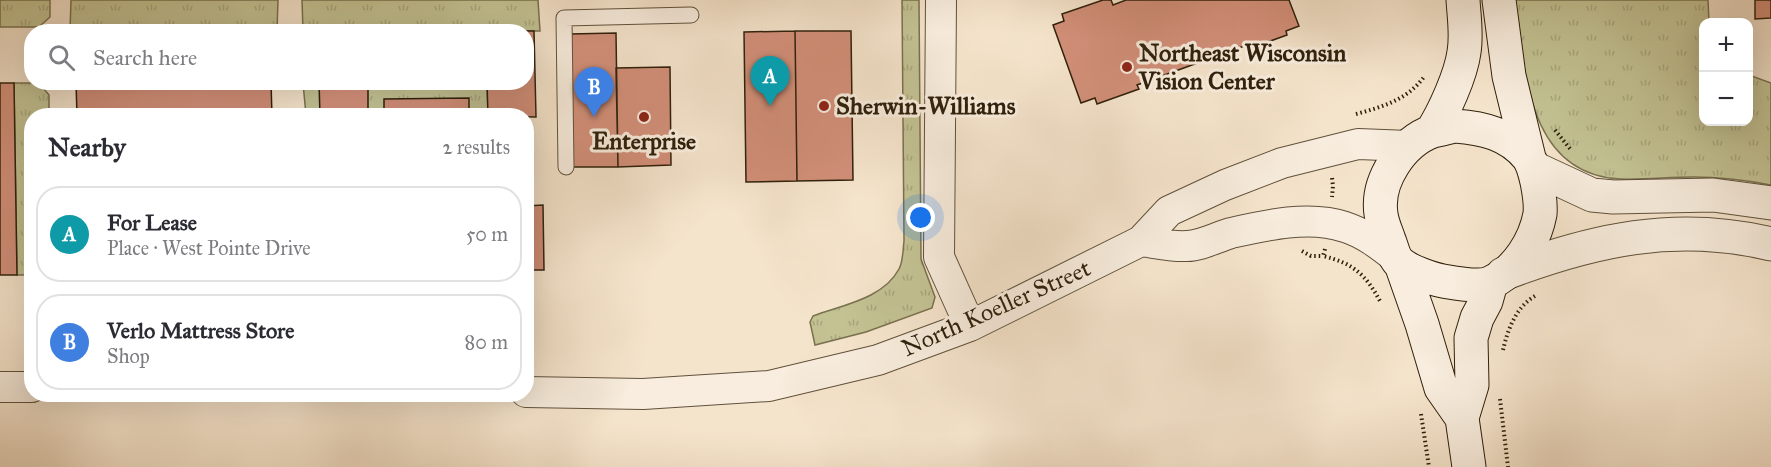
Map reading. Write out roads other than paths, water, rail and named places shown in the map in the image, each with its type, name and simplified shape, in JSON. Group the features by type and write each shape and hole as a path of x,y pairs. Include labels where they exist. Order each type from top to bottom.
{"main road":[{"path":"1462,418 1441,388 1422,324 1380,212 1383,187 1393,164 1441,116 1460,72 1466,39 1463,0"},
{"path":"1469,467 1462,418 1472,385 1471,338 1477,318 1497,279 1519,262 1540,214 1540,200 1532,163 1509,76 1499,0"},
{"path":"1420,139 1455,126 1478,127 1501,135 1532,163 1592,195 1613,197 1713,195 1771,203"},
{"path":"1399,261 1433,279 1459,284 1497,279 1572,250 1637,236 1666,233 1706,235 1752,239 1771,244"}],"street":[{"path":"941,0 939,257 970,326"},
{"name":"North Koeller Street","path":"534,393 643,394 769,386 878,360 970,326 1141,241 1169,211 1225,185 1282,163 1358,144 1420,139"},
{"path":"1141,241 1188,247 1258,228 1317,222 1356,231 1399,261"},
{"path":"0,387 24,387"}],"lane":[{"path":"566,167 564,18 691,15"}],"place":[{"name":"Northeast Wisconsin Vision Center","path":"1127,67"},
{"name":"For Lease","path":"770,106"},
{"name":"Sherwin-Williams","path":"824,106"},
{"name":"Verlo Mattress Store","path":"594,117"},
{"name":"Enterprise","path":"644,117"}]}
